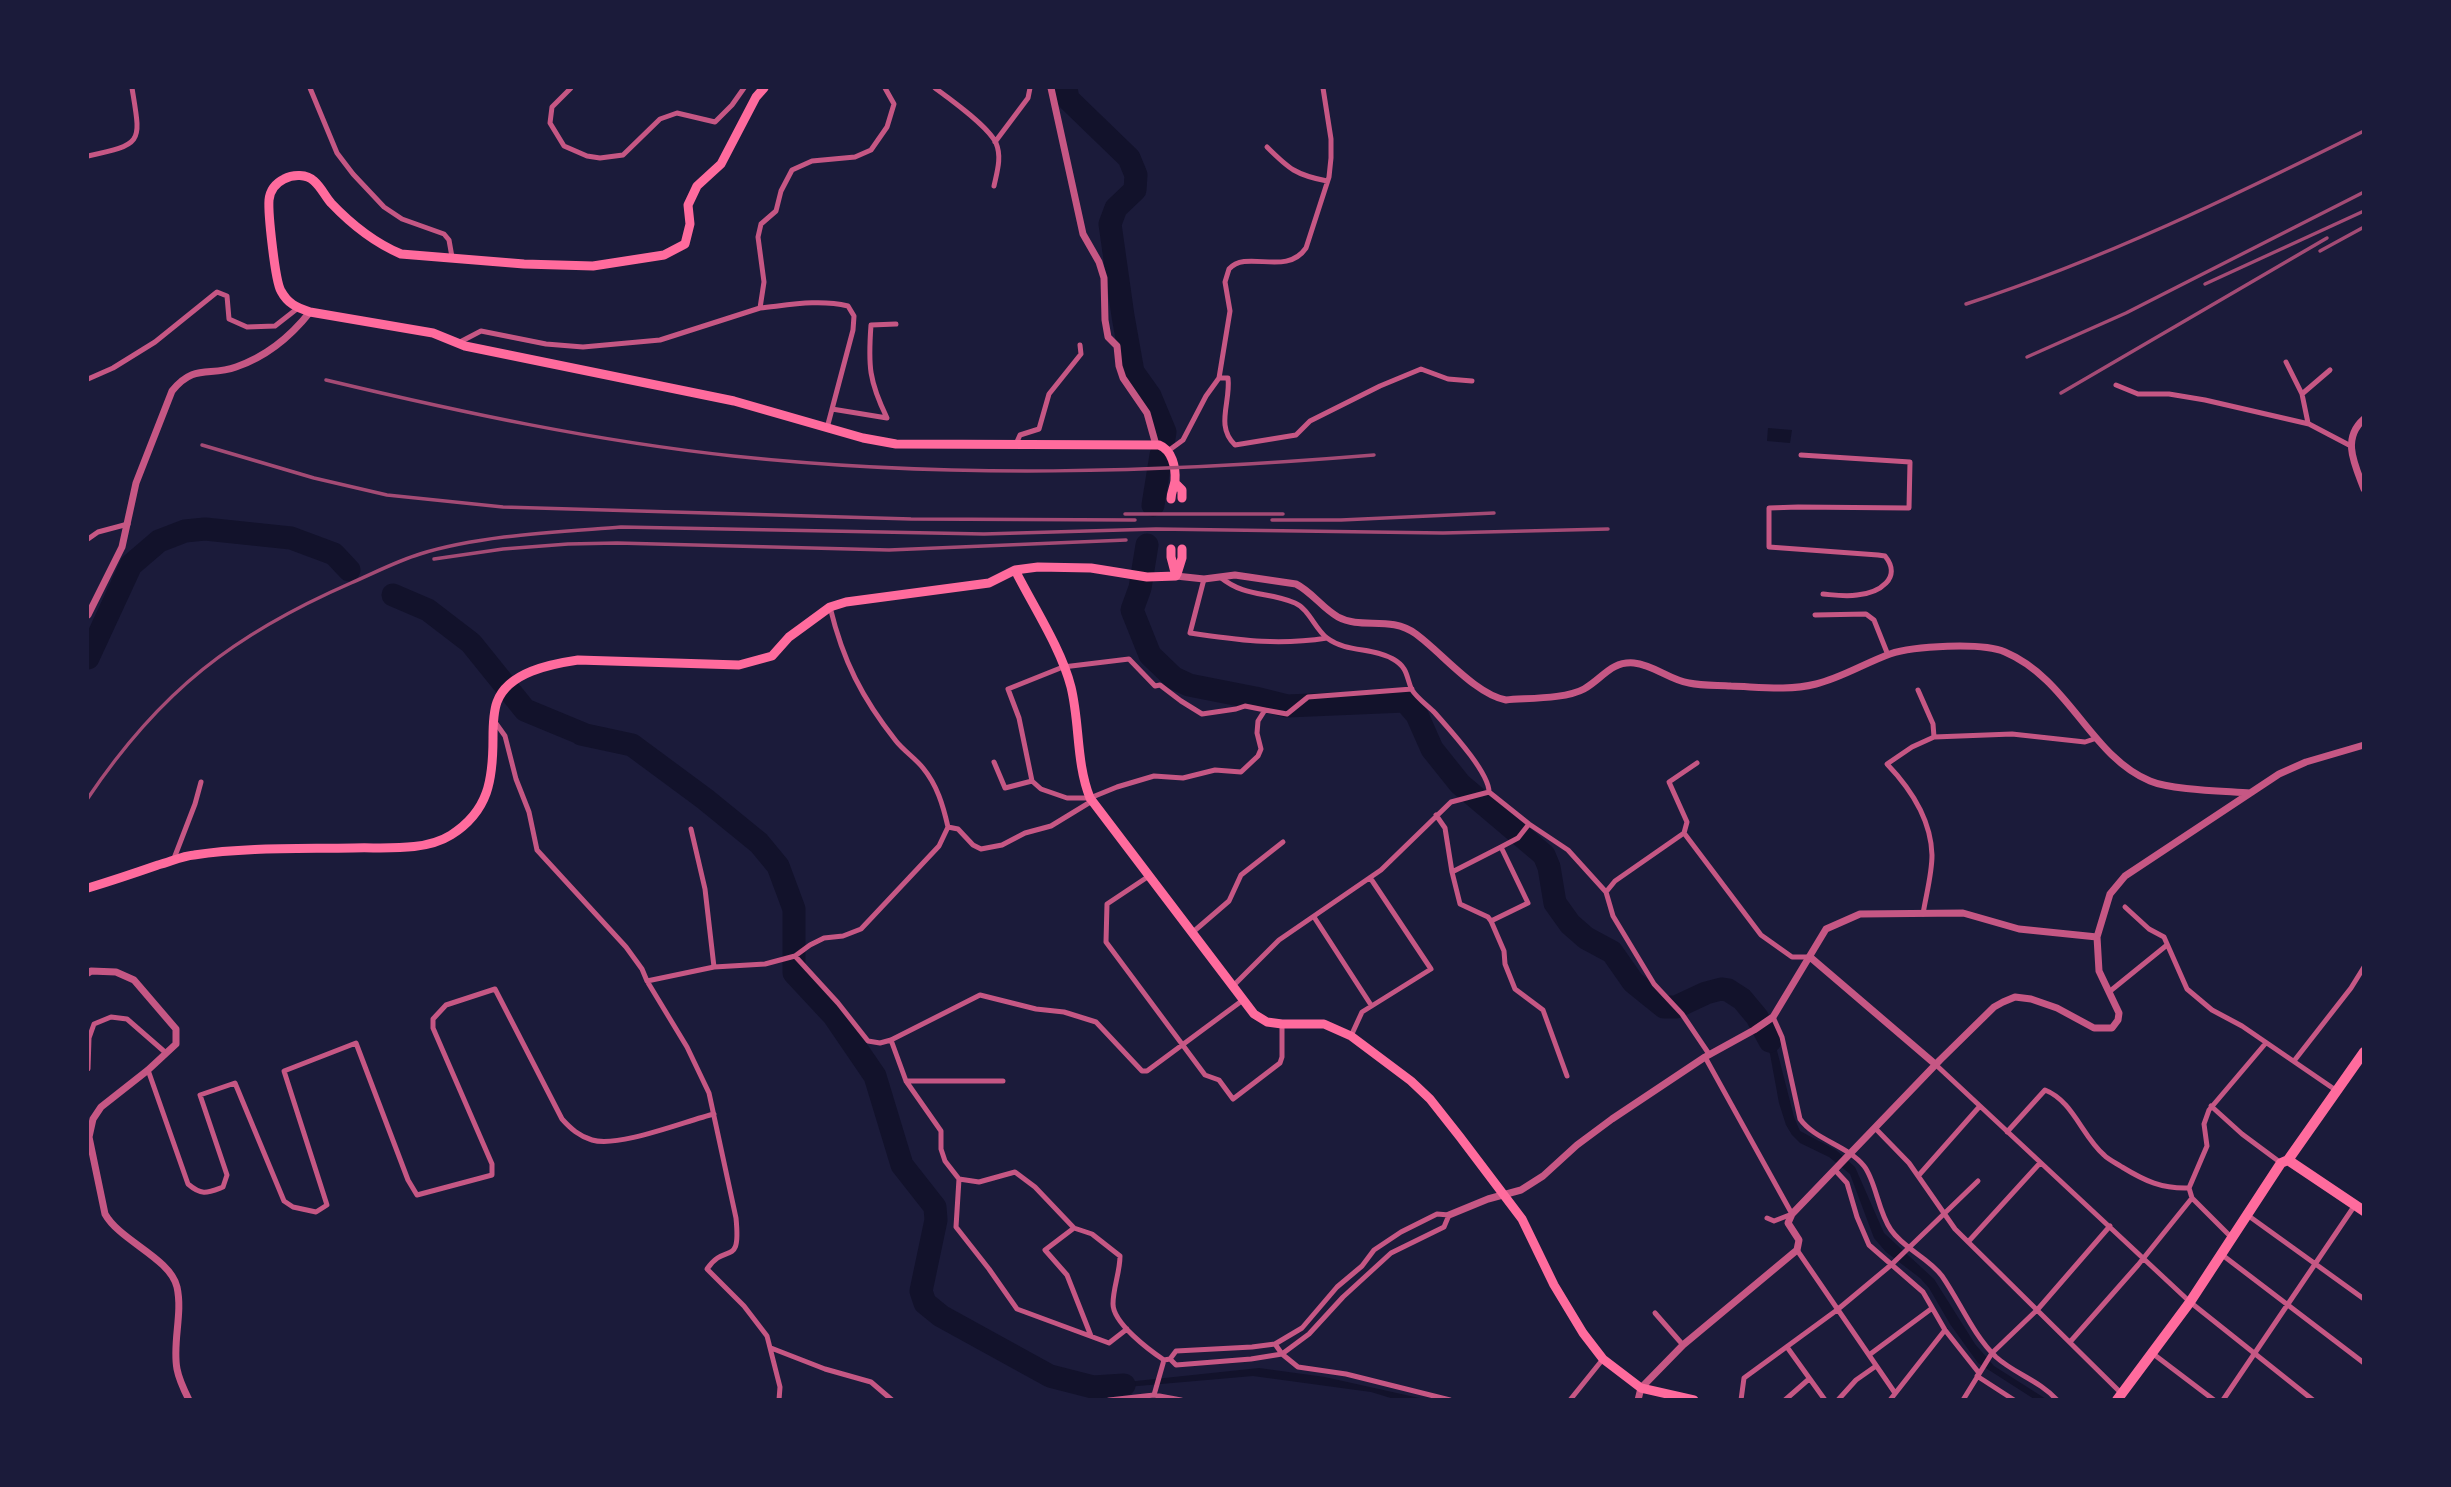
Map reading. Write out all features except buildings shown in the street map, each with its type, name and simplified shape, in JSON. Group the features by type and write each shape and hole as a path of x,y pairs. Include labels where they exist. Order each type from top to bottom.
{"highway":[{"path":"2121,1397 2190,1302 2246,1214 2364,1052"},
{"path":"2285,1162 2361,1208"}],"main road":[{"path":"764,88 756,97 721,164 698,186 688,205 690,224 685,244 664,255 593,266 524,264 401,254 386,247 357,226 331,202 314,180 301,175 286,178 273,187 269,200 275,274 279,289 291,305 310,312 433,333 458,343 734,401 863,438 896,444 1156,445 1168,451 1172,459 1175,483 1171,499"},
{"path":"1175,483 1182,490 1182,498"},
{"path":"1171,549 1176,576"},
{"path":"1176,576 1182,549"},
{"path":"88,888 190,855 225,851 412,847 448,837 473,816 489,789 493,772 494,720 500,695 520,677 560,662 578,660 739,665 772,656 789,637 830,607 846,602 989,583 1014,570 1038,567 1091,568 1147,577 1176,576"},
{"path":"1014,570 1070,685 1082,778 1091,799 1254,1014 1267,1022 1324,1024 1350,1036 1384,1060 1430,1099 1522,1219 1554,1285 1583,1333 1603,1359 1641,1388 1694,1399"}],"street":[{"path":"88,156 125,148 134,141 138,128 132,88"},
{"path":"310,88 337,153 353,174 384,206 402,219 444,234 449,240 452,257"},
{"path":"571,88 552,107 550,123 564,146 587,156 600,158 623,155 660,119 677,113 715,122 744,88"},
{"path":"760,308 764,282 758,237 761,224 776,211 781,191 792,170 812,161 855,157 872,150 887,127 894,104 885,88"},
{"path":"935,88 968,111 995,142 999,164 994,186"},
{"path":"995,142 1028,98 1030,88"},
{"path":"1051,88 1083,234 1099,262 1104,278 1108,337 1116,346 1123,378 1147,414 1156,445"},
{"path":"1168,451 1183,440 1206,396 1219,378 1230,311 1225,282 1229,269 1240,262 1284,262 1301,255 1306,248 1327,181 1331,158 1331,139 1323,88"},
{"path":"1267,147 1289,169 1327,181"},
{"path":"88,379 113,368 155,342 211,294 217,292 227,296 229,319 247,327 275,326 298,308"},
{"path":"458,343 481,331 546,344 583,347 660,340 760,308 837,303 848,306 854,316 853,330 827,428"},
{"path":"88,615 122,547 136,483 172,391 180,381 194,373 234,368 262,354 295,330 310,312"},
{"path":"832,409 887,418 870,375 868,361 871,325 896,324"},
{"path":"1015,446 1020,435 1039,429 1049,394 1081,354 1080,345"},
{"path":"2286,362 2302,394 2308,424"},
{"path":"1219,378 1228,378 1230,391 1224,426 1228,438 1235,445 1296,435 1310,421 1421,369 1448,379 1472,381"},
{"path":"2302,394 2330,370"},
{"path":"2116,385 2138,394 2169,394 2205,400 2308,424 2349,445"},
{"path":"2363,487 2349,445 2357,425 2364,419"},
{"path":"1801,454 1910,462 1909,508 1769,508 1769,547 1885,556 1892,568 1892,576 1887,584 1877,590 1855,596 1823,594"},
{"path":"88,539 98,532 128,524"},
{"path":"1176,576 1204,579 1235,575 1296,584 1305,588 1339,617 1351,622 1384,622 1408,629 1494,698 1506,700 1573,693 1588,687 1603,672 1623,663 1644,666 1687,683 1789,689 1818,684 1904,650 1970,646 2005,652 2051,684 2125,767 2152,783 2250,793"},
{"path":"1220,577 1234,589 1299,604 1327,638 1350,649 1393,658 1409,674 1412,689 1473,761 1489,784 1489,792"},
{"path":"1204,579 1190,633 1259,643 1296,643 1327,638"},
{"path":"647,981 714,967 765,964 794,956 824,939 861,929 939,846 948,827 934,783 896,741 854,680 838,641 830,607"},
{"path":"1815,615 1866,614 1874,620 1888,655"},
{"path":"1091,799 1067,798 1041,789 1032,781 1019,718 1008,689 1063,667 1129,659 1155,686 1160,685 1202,714 1245,706 1287,713 1308,697 1412,689"},
{"path":"1918,690 1933,724 1934,737"},
{"path":"948,827 958,829 973,845 981,849 1002,845 1025,833 1051,826 1091,799 1117,787 1154,776 1184,778 1215,770 1241,772 1258,756 1261,749 1257,733 1258,721 1265,710"},
{"path":"494,720 505,736 516,779 529,812 537,850 626,947 642,969 687,1047 709,1093 736,1218 738,1239 732,1253 719,1258 706,1269 760,1325 771,1348 780,1387 779,1399"},
{"path":"1923,914 1932,857 1930,837 1926,822 1908,785 1887,764 1912,747 1934,737 2012,734 2085,742 2097,737"},
{"path":"1638,1399 1641,1388 1683,1345 1797,1250 1799,1240 1788,1223 1792,1214 1935,1064 1994,1007 2015,997 2031,999 2057,1008 2094,1028 2112,1028 2119,1013 2099,971 2097,937 2110,894 2124,876 2279,774 2306,761 2364,745"},
{"path":"994,762 1006,788 1032,781"},
{"path":"1606,892 1615,881 1684,833 1687,822 1669,782 1697,763"},
{"path":"173,861 201,782"},
{"path":"1233,986 1279,940 1371,879 1451,802 1489,792"},
{"path":"1489,792 1529,824 1568,850 1606,892 1613,916 1654,984 1682,1014 1707,1055 1792,1214"},
{"path":"1436,815 1445,828 1460,904 1491,921 1504,951 1505,964 1515,989 1543,1010 1567,1076"},
{"path":"1452,872 1518,838 1529,824"},
{"path":"691,829 705,889 714,967"},
{"path":"1684,833 1761,935 1792,957 1810,957 1935,1064 2190,1302 2313,1399"},
{"path":"1193,932 1229,901 1241,875 1283,842"},
{"path":"1491,921 1528,903 1501,847"},
{"path":"1150,876 1107,904 1106,942 1205,1075 1219,1080 1233,1099 1280,1063 1282,1024"},
{"path":"1350,1036 1362,1012 1430,969 1371,879"},
{"path":"2125,907 2149,929 2164,937 2187,989 2212,1010 2242,1026 2337,1091"},
{"path":"1155,1393 1160,1370 1176,1351 1252,1347 1275,1343 1302,1328 1337,1287 1362,1266 1374,1251 1401,1232 1437,1214 1449,1215 1488,1199 1521,1190 1543,1176 1577,1144 1707,1055 1773,1017 1826,929 1849,917 1860,914 1963,913 2019,929 2097,937"},
{"path":"1314,917 1371,1005"},
{"path":"2109,992 2167,945"},
{"path":"794,956 838,1003 868,1041 880,1043 891,1040 980,995 1035,1009 1064,1012 1096,1023 1142,1071 1244,1000"},
{"path":"2294,1061 2351,988 2364,967"},
{"path":"88,973 116,972 134,980 176,1029 176,1044 148,1070 100,1107 93,1119 89,1137 105,1214 111,1224 154,1258 177,1285 177,1366 189,1399"},
{"path":"148,1070 188,1184 197,1192 205,1193 223,1187 227,1175 201,1095 235,1083 284,1201 293,1208 316,1212 327,1205 284,1071 356,1043 408,1180 417,1195 492,1175 492,1164 433,1028 433,1019 446,1004 495,989 562,1119 575,1132 595,1141 622,1140 714,1114"},
{"path":"88,1069 89,1038 94,1024 111,1017 127,1018 166,1053"},
{"path":"1773,1017 1782,1037 1801,1119 1806,1126 1867,1169 1877,1201 1891,1230 1908,1251 1941,1275 1992,1353 2057,1399"},
{"path":"891,1040 906,1081 942,1131 941,1149 945,1161 959,1180 956,1227 1017,1309 1110,1343 1127,1329"},
{"path":"2232,1238 2192,1198 2189,1188 2207,1146 2204,1124 2211,1106 2265,1044"},
{"path":"906,1081 1003,1081"},
{"path":"2007,1132 2045,1090 2054,1093 2103,1155 2147,1182 2171,1189 2189,1188"},
{"path":"2211,1106 2242,1134 2285,1162"},
{"path":"1919,1175 1980,1107"},
{"path":"1875,1128 1919,1175 1944,1215 1968,1242 2038,1309 2121,1397"},
{"path":"1968,1242 2040,1163"},
{"path":"1837,1168 1847,1183 1869,1245 1923,1292 1931,1309 1978,1374 2014,1399"},
{"path":"959,1180 979,1182 1015,1172 1035,1187 1074,1228 1092,1234 1119,1256 1113,1307 1121,1322 1147,1349 1176,1365 1282,1354 1309,1334 1343,1297 1391,1253 1444,1227 1449,1215"},
{"path":"1741,1399 1744,1378 1837,1310 1908,1251 1978,1181"},
{"path":"2070,1342 2144,1259 2192,1198"},
{"path":"2223,1399 2287,1303 2361,1208"},
{"path":"1767,1218 1774,1221 1792,1214"},
{"path":"2246,1214 2364,1298"},
{"path":"1963,1399 1992,1353 2038,1309 2109,1226"},
{"path":"1074,1228 1045,1250 1067,1275 1091,1336"},
{"path":"1797,1250 1895,1392"},
{"path":"2221,1254 2364,1363"},
{"path":"1870,1355 1931,1309"},
{"path":"1655,1313 1683,1345"},
{"path":"1890,1399 1945,1329"},
{"path":"1275,1343 1282,1354 1298,1367 1346,1374 1450,1399"},
{"path":"1787,1347 1825,1399"},
{"path":"771,1348 825,1369 871,1382 892,1399"},
{"path":"1203,1350 1205,1363"},
{"path":"2152,1353 2214,1399"},
{"path":"1570,1399 1603,1359"},
{"path":"1839,1399 1856,1380 1876,1366"},
{"path":"1785,1399 1809,1379"},
{"path":"1109,1399 1155,1393 1181,1399"}],"shaded area":[{"path":"1768,428 1792,430 1790,443 1767,441"},
{"path":"1758,1011 1771,1027 1800,1131 1836,1150 1855,1167 1884,1233 1934,1279 1975,1344 1994,1366 2046,1399 2034,1399 1978,1363 1950,1324 1929,1288 1886,1252 1874,1238 1850,1174 1829,1157 1800,1143 1792,1135 1779,1103 1770,1054 1761,1033 1752,1021"},
{"path":"1259,1368 1325,1377 1424,1399 1394,1399 1371,1392 1253,1376 1092,1390 1098,1385"}],"waterway":[{"path":"1066,88 1068,99 1129,158 1136,175 1135,190 1116,208 1110,224 1133,372 1150,396 1165,432 1164,438"},
{"path":"1153,505 1161,455"},
{"path":"88,658 131,565 159,541 185,531 205,529 291,538 334,554 349,570"},
{"path":"1147,545 1140,588 1132,610 1150,655 1174,678 1189,685 1287,706 1405,701 1417,715 1432,749 1460,784 1544,855 1549,867 1555,903 1570,924 1586,938 1612,952 1633,982 1664,1007 1676,1007 1706,993 1728,990 1742,999 1757,1017 1770,1041"},
{"path":"393,595 428,610 471,643 525,710 583,734"},
{"path":"581,734 632,745 759,843 778,866 794,909 794,973 834,1016 875,1076 902,1165 935,1207 936,1220 921,1291 925,1303 941,1316 1050,1376 1093,1387 1124,1385"}],"railway":[{"path":"1966,304 2118,247 2364,131"},
{"path":"2027,357 2126,313 2364,192"},
{"path":"2205,284 2364,211"},
{"path":"2320,251 2364,227"},
{"path":"2061,393 2327,238"},
{"path":"326,380 579,434 681,450 814,463 974,471 1054,471 1213,466 1374,455"},
{"path":"202,445 314,478 387,495 503,507 911,519 1135,520"},
{"path":"1272,520 1341,520 1494,513"},
{"path":"1125,514 1283,514"},
{"path":"88,798 143,726 172,696 235,645 309,602 386,567 420,554 468,542 621,527 984,534 1156,529 1443,533 1608,529"},
{"path":"434,559 503,549 568,544 889,550 1126,540"}]}
